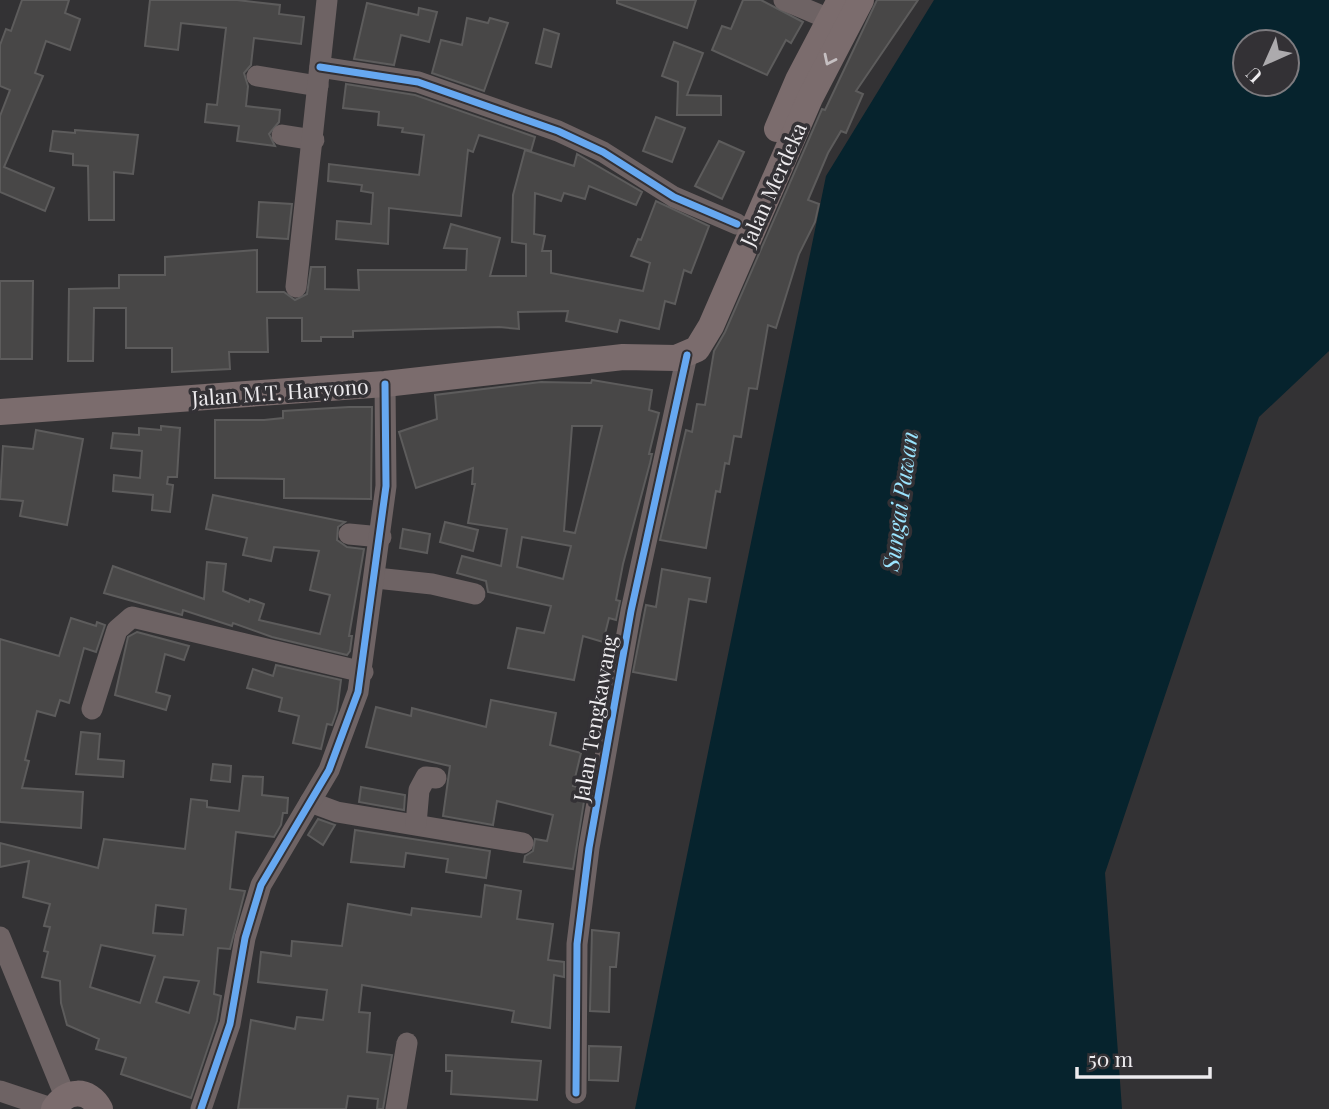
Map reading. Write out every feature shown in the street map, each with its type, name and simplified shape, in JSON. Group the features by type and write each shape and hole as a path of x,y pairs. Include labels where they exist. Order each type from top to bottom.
{"main road":[{"name":"Jalan Merdeka","path":"678,353 697,349 706,337 800,122 861,0"},
{"name":"Jalan Merdeka","path":"678,353 693,327 798,80 834,9"},
{"name":"Jalan M.T. Haryono","path":"0,412 385,384 678,353"},
{"path":"60,1103 81,1093 89,1096 100,1109"}],"street":[{"path":"296,287 314,140 327,0"},
{"path":"784,0 834,9"},
{"path":"257,76 319,76 427,85 555,141 603,152 674,197 737,224"},
{"path":"282,135 314,140"},
{"name":"Jalan Tengkawang","path":"576,1093 577,944 589,848 678,353"},
{"path":"201,1109 230,1024 245,938 261,885 310,803 341,742 363,672 386,486 385,384"},
{"path":"349,534 381,537"},
{"path":"376,578 432,584 475,594"},
{"path":"92,709 117,630 132,617 363,672"},
{"path":"415,824 420,787 426,777 436,778"},
{"path":"310,803 337,812 523,844"},
{"path":"0,937 60,1103"},
{"path":"396,1109 407,1043"},
{"path":"0,1091 60,1103"}],"water":[{"name":"Sungai Pawan","path":"934,0 1329,0 1329,351 1259,417 1105,873 1122,1109 635,1109 826,176"}],"building":[{"path":"22,0 69,0 65,13 80,19 70,50 46,41 35,73 43,76 4,167 54,188 45,211 0,192 0,116 10,90 0,86 0,45 6,29 11,31"},
{"path":"150,0 237,0 280,5 279,14 304,17 301,44 254,38 251,65 244,73 248,86 246,106 280,110 279,122 269,134 275,146 237,141 239,126 205,122 207,104 217,105 226,28 181,23 178,50 145,46"},
{"path":"617,0 696,0 687,28 617,3"},
{"path":"743,0 761,0 803,22 791,43 786,40 767,75 712,50 722,26 731,29"},
{"path":"877,0 918,0 856,91 863,94 846,133 841,131 828,153 808,200 819,204 815,222 799,254 776,328 768,325 757,389 749,388 741,437 734,436 729,464 725,463 720,492 716,491 706,548 660,540 686,430 692,432 697,404 705,405 714,351 725,332 822,109 825,110"},
{"path":"367,3 418,15 419,8 437,12 429,42 401,35 394,65 354,59"},
{"path":"467,18 488,23 490,18 508,23 484,91 432,73 441,40 462,45"},
{"path":"544,29 559,34 551,67 536,63"},
{"path":"674,42 703,53 687,95 721,96 721,115 677,115 678,82 662,76"},
{"path":"346,84 415,95 535,137 531,151 479,135 473,152 468,150 461,216 389,208 388,244 336,239 337,221 371,224 373,193 361,191 362,185 328,181 329,164 419,175 424,135 402,132 403,128 378,125 379,112 343,108"},
{"path":"656,117 685,128 672,162 643,151"},
{"path":"75,130 138,135 133,174 114,172 114,220 89,220 88,166 73,165 73,154 50,151 53,131 75,133"},
{"path":"719,141 744,152 722,199 695,186"},
{"path":"525,150 574,166 577,154 642,192 636,205 589,186 585,199 564,193 561,201 535,193 534,234 545,236 542,251 551,251 551,273 643,291 650,263 631,256 638,239 641,240 656,201 709,226 691,273 684,270 675,304 665,301 659,329 620,320 617,332 566,321 568,311 518,312 519,329 499,327 353,331 353,337 321,337 321,341 302,341 302,318 267,318 268,352 229,352 230,369 172,372 172,348 126,348 126,308 94,308 93,361 68,361 69,289 119,288 119,275 165,275 165,257 257,250 257,292 284,292 295,300 307,294 311,267 325,267 325,289 359,290 358,270 466,270 467,249 444,248 451,224 500,238 490,276 526,276 526,244 512,242 513,195"},
{"path":"259,202 292,204 288,239 257,237"},
{"path":"0,281 33,281 32,359 0,359"},
{"path":"592,380 652,390 649,410 659,413 649,454 652,454 650,463 623,564 616,600 620,601 616,620 609,618 603,642 583,636 574,680 508,668 517,628 544,633 551,606 488,592 486,581 457,573 462,556 501,566 507,529 468,523 475,484 472,484 473,468 416,488 399,432 437,419 435,395 541,382 591,383","holes":["572,426 602,426 575,533 564,531","522,537 571,546 563,579 517,567"]},
{"path":"372,407 371,499 284,498 284,479 215,478 215,420 264,420 283,418 283,411"},
{"path":"161,426 180,428 177,477 168,477 167,484 173,485 170,512 152,510 153,495 113,491 114,475 140,478 142,451 111,448 113,433 139,435 139,428 161,430"},
{"path":"36,430 83,439 67,525 20,516 23,501 0,499 3,446 33,449"},
{"path":"213,495 345,522 338,527 337,540 347,547 364,549 349,636 352,636 350,651 347,655 272,637 183,610 182,615 104,593 113,566 204,599 207,562 226,564 223,591 249,602 250,599 264,604 259,620 320,634 330,595 310,590 319,551 274,547 271,561 243,555 247,538 206,529"},
{"path":"445,522 478,530 473,551 440,542"},
{"path":"403,529 430,534 427,553 400,548"},
{"path":"662,569 710,578 706,602 689,599 676,680 633,672 646,605 656,607"},
{"path":"71,618 96,626 97,622 105,625 96,652 84,648 69,703 60,700 55,716 37,711 25,760 29,761 22,788 83,792 81,828 0,822 0,639 59,656"},
{"path":"137,632 189,646 184,660 165,654 156,692 170,696 166,710 115,695 128,637"},
{"path":"276,665 341,680 337,711 332,725 327,724 321,749 293,743 299,716 279,711 282,698 247,688 253,669 273,676"},
{"path":"491,700 556,713 550,745 581,753 573,786 586,789 573,869 524,862 525,856 533,851 535,839 547,841 553,815 497,801 493,825 443,816 450,766 366,747 376,707 411,716 412,708 486,727"},
{"path":"81,732 100,734 98,759 124,761 123,777 76,774"},
{"path":"213,764 231,766 230,782 211,780"},
{"path":"243,776 263,777 262,795 288,798 287,813 283,813 281,825 274,837 236,832 230,889 245,891 230,949 218,948 214,994 221,996 217,1021 191,1098 121,1074 126,1058 96,1049 99,1039 67,1025 61,1003 60,981 42,977 48,952 44,951 50,927 44,926 50,904 23,897 29,861 0,867 0,843 98,868 104,839 185,849 191,799 207,801 207,807 239,811","holes":["156,905 186,909 183,935 153,933","101,945 155,956 140,1003 90,987","164,977 199,981 189,1013 156,1002"]},
{"path":"361,787 405,795 404,810 359,802"},
{"path":"318,819 335,825 323,845 308,835"},
{"path":"355,830 490,851 486,878 446,872 448,859 406,853 404,867 351,862"},
{"path":"485,885 521,891 517,919 553,924 548,960 564,962 564,977 554,975 550,1028 512,1022 514,1011 362,985 359,1012 370,1013 367,1052 392,1055 383,1109 377,1109 378,1099 348,1096 346,1109 238,1109 251,1020 295,1029 297,1017 323,1020 327,990 258,982 261,952 291,956 292,941 342,946 348,904 411,915 412,908 481,917"},
{"path":"592,930 619,933 616,967 610,967 609,1012 590,1011"},
{"path":"589,1046 621,1047 618,1081 589,1080"},
{"path":"446,1055 541,1061 537,1100 451,1094 452,1071 446,1071"}],"cycle path":[{"path":"320,67 418,82 558,131 603,152 674,197 737,224"},
{"path":"576,1093 577,944 589,848 631,611 687,355"},
{"path":"201,1109 230,1024 245,938 261,885 329,770 358,692 386,486 385,384"}]}
